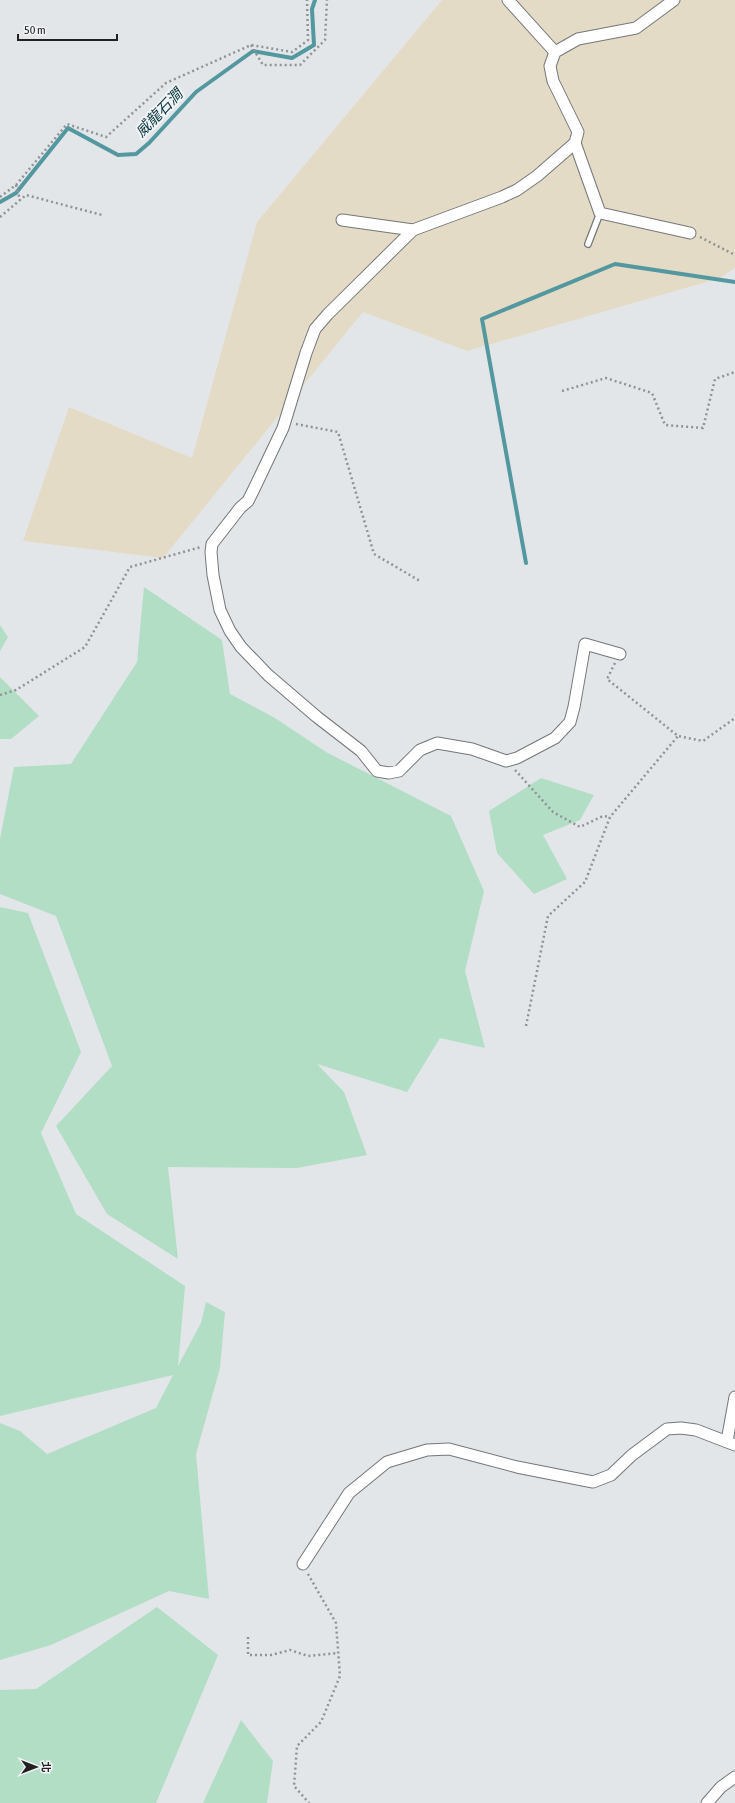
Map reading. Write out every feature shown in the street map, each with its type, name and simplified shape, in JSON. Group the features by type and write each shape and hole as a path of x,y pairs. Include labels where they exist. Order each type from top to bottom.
{"street":[{"path":"508,0 555,52"},
{"path":"620,654 585,644 570,722 556,738 517,758 506,761 472,749 437,743 420,750 399,771 389,773 377,770 361,751 268,675 241,647 230,631 220,610 213,575 211,552 212,544 240,508 248,501 285,421 315,329 372,269 413,230 517,190 537,176 575,143 578,132 553,81 550,66 555,52 578,39 636,28 674,0"},
{"path":"575,143 600,213 690,233"},
{"path":"342,220 413,230"},
{"path":"303,1564 349,1492 387,1462 427,1450 449,1449 517,1467 593,1482 611,1475 632,1455 667,1429 681,1428 696,1430 731,1443 735,1397"},
{"path":"707,1803 721,1787 735,1776"}],"lane":[{"path":"588,244 600,213"}],"path":[{"path":"0,197 16,185 67,124 106,137 166,83 250,45 292,52 308,40 307,0"},
{"path":"250,45 263,64 300,65 325,40 327,0"},
{"path":"16,185 20,200"},
{"path":"0,217 26,195 102,215"},
{"path":"690,233 735,255"},
{"path":"562,391 606,378 652,393 665,426 703,428 715,379 735,372"},
{"path":"285,421 338,432 374,554 420,581"},
{"path":"0,695 16,690 85,647 130,567 212,544"},
{"path":"620,654 607,679 678,736 703,741 735,718"},
{"path":"526,1026 548,916 585,882 610,817 678,736"},
{"path":"506,761 553,812 580,827 603,816 610,817"},
{"path":"303,1564 336,1623 340,1676 320,1722 296,1746 294,1786 309,1803"},
{"path":"248,1637 248,1654 271,1654 290,1650 308,1656 338,1653"}],"shaded area":[{"path":"442,0 735,0 735,268 720,278 467,351 363,312 163,558 23,541 69,407 192,458 257,222"}],"green space":[{"path":"144,587 222,640 230,694 275,718 326,752 451,816 484,891 465,971 485,1048 440,1038 407,1092 317,1064 344,1092 367,1155 297,1168 168,1167 178,1259 107,1214 56,1126 112,1066 56,916 0,894 0,839 14,767 71,764 137,662"},
{"path":"0,625 8,637 0,651"},
{"path":"0,677 39,716 11,739 0,739"},
{"path":"541,778 594,795 580,820 543,835 567,879 534,894 497,853 489,811"},
{"path":"0,907 28,913 81,1052 41,1133 76,1214 185,1286 178,1366 201,1323 206,1302 225,1312 220,1368 196,1454 209,1599 169,1591 51,1645 0,1660 0,1423 20,1431 47,1454 156,1408 173,1375 0,1416"},
{"path":"157,1607 218,1655 156,1803 0,1803 0,1690 36,1689"},
{"path":"241,1720 273,1761 267,1803 203,1803"}],"waterway":[{"name":"威龍石澗","path":"0,202 16,193 68,128 118,155 136,154 149,143 196,92 253,51 292,58 314,45 312,9 315,0"},
{"path":"526,563 482,319 615,264 735,282"}]}
